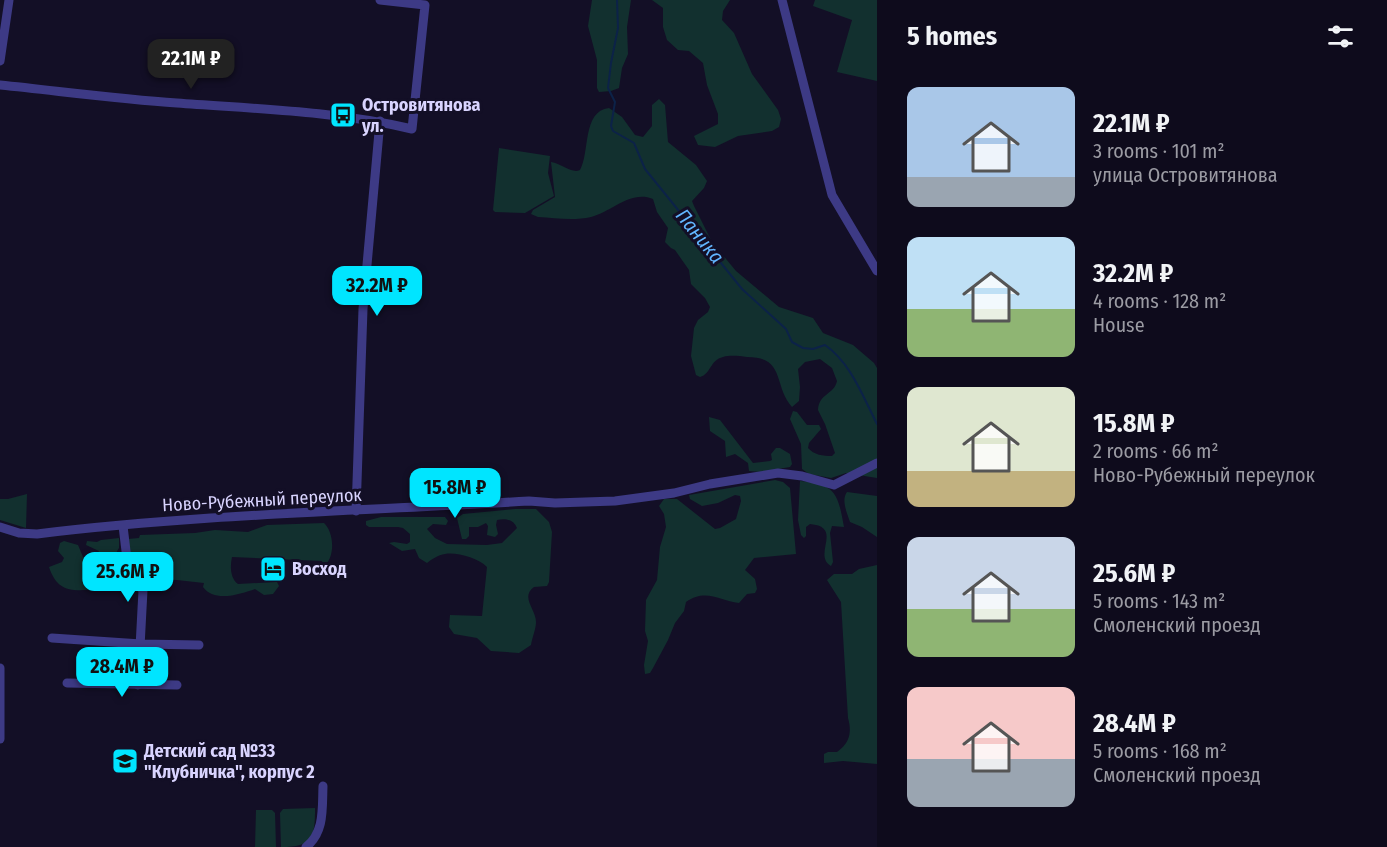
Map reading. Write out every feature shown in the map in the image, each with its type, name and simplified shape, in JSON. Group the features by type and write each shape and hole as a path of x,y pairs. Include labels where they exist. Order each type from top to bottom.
{"street":[{"path":"0,61 9,0"},
{"path":"0,85 175,103 268,109 380,122 412,129 425,5 380,0"},
{"path":"782,0 832,195 877,271"},
{"path":"356,511 363,309 380,122"},
{"name":"Ново-Рубежный переулок","path":"0,527 37,534 239,516 529,501 555,503 615,501 674,493 710,484 778,473 802,476 834,485 877,463"},
{"path":"123,526 129,576 143,590 138,685"},
{"path":"52,638 199,645"},
{"path":"0,668 0,739"},
{"path":"67,683 177,685"},
{"path":"306,847 314,841 320,829 323,786"}],"green space":[{"path":"592,0 631,0 627,27 628,54 622,68 619,88 611,91 599,92 597,88 597,60 588,26"},
{"path":"652,0 730,0 723,11 722,20 734,33 752,74 778,110 781,119 779,127 772,131 738,136 715,147 698,145 694,136 718,124 718,114 707,85 703,63 689,51 678,50 667,40 663,27 663,8"},
{"path":"815,0 877,0 877,81 837,72 852,20 813,6"},
{"path":"659,99 665,105 668,142 696,165 707,181 692,201 712,242 736,271 779,307 813,318 823,333 853,345 877,368 877,478 846,473 831,478 809,474 802,469 801,444 790,419 793,411 797,412 807,425 819,425 821,429 809,443 808,448 822,455 832,456 835,453 818,410 821,400 833,389 837,381 832,368 820,359 805,362 798,369 799,401 792,407 786,399 773,367 759,358 723,357 715,361 704,375 700,377 696,375 691,356 694,328 710,307 705,298 691,284 689,270 675,250 665,242 668,228 657,212 653,199 637,197 629,199 599,214 585,218 564,219 538,217 531,214 533,210 555,197 551,162 574,171 580,170 591,124 600,111 609,108 622,117 635,135 643,137 652,126 652,105"},
{"path":"499,148 550,156 548,173 554,196 525,213 495,212 493,210"},
{"path":"709,417 720,420 753,463 772,460 771,454 776,448 780,448 790,454 792,464 790,467 761,472 749,471 748,463 735,454 726,457 725,441 710,431"},
{"path":"775,480 783,482 790,488 796,554 754,558 745,570 755,579 757,589 755,593 747,594 739,603 713,596 700,596 686,602 684,611 675,623 653,668 650,673 645,674 644,665 648,641 645,631 646,600 657,580 660,547 666,527 664,514 659,506 664,499 677,499 715,529 720,528 736,519 741,501 740,496 735,495 718,503 702,506 690,499 689,495"},
{"path":"800,481 812,482 828,488 840,506 844,527 832,526 830,533 833,562 831,566 824,555 827,536 825,530 820,526 810,524 806,527 806,536 804,538 801,535 798,520"},
{"path":"847,492 877,496 877,537 850,522 845,503"},
{"path":"27,494 26,528 0,520 0,499"},
{"path":"536,509 549,522 552,532 549,582 547,586 534,587 528,595 536,622 531,645 519,653 491,651 477,638 454,634 449,627 450,615 482,616 487,567 473,558 455,554 440,555 427,563 419,558 415,549 402,551 389,543 407,544 410,542 410,534 403,528 366,525 366,521 381,517 445,517 448,521 446,525 433,524 427,529 435,538 447,544 487,545 502,543 517,528 516,525 509,520 497,520 498,534 495,537 487,535 486,523 478,527 469,527 469,536 462,539 457,518 463,514"},
{"path":"324,523 332,539 332,551 323,567 322,561 232,557 231,572 238,584 277,582 279,586 273,594 264,595 255,589 235,595 221,596 208,592 203,587 204,583 165,579 143,585 131,574 128,539 139,538 140,535 215,530 248,532 267,525"},
{"path":"119,538 119,548 116,554 119,566 110,582 99,589 68,589 57,582 53,576 49,567 62,562 64,558 58,551 60,543 64,541 78,545 86,564 91,564 99,551 86,545 87,541 97,542"},
{"path":"877,565 877,764 843,761 824,763 824,754 837,752 845,745 850,728 841,602 827,580 834,574 852,574 859,569"},
{"path":"315,808 313,833 310,838 300,845 281,847 280,813 283,809"},
{"path":"256,810 272,810 275,813 276,847 255,847"}],"waterway":[{"name":"Паника","path":"617,0 618,28 608,88 615,102 611,126 613,131 634,143 645,169 742,289 786,329 792,342 803,348 813,349 825,345 834,352 856,381 877,424"}],"place":[{"name":"Островитянова ул.","path":"343,115"},
{"name":"Восход","path":"273,569"},
{"name":"Детский сад №33 \"Клубничка\", корпус 2","path":"125,761"}]}
